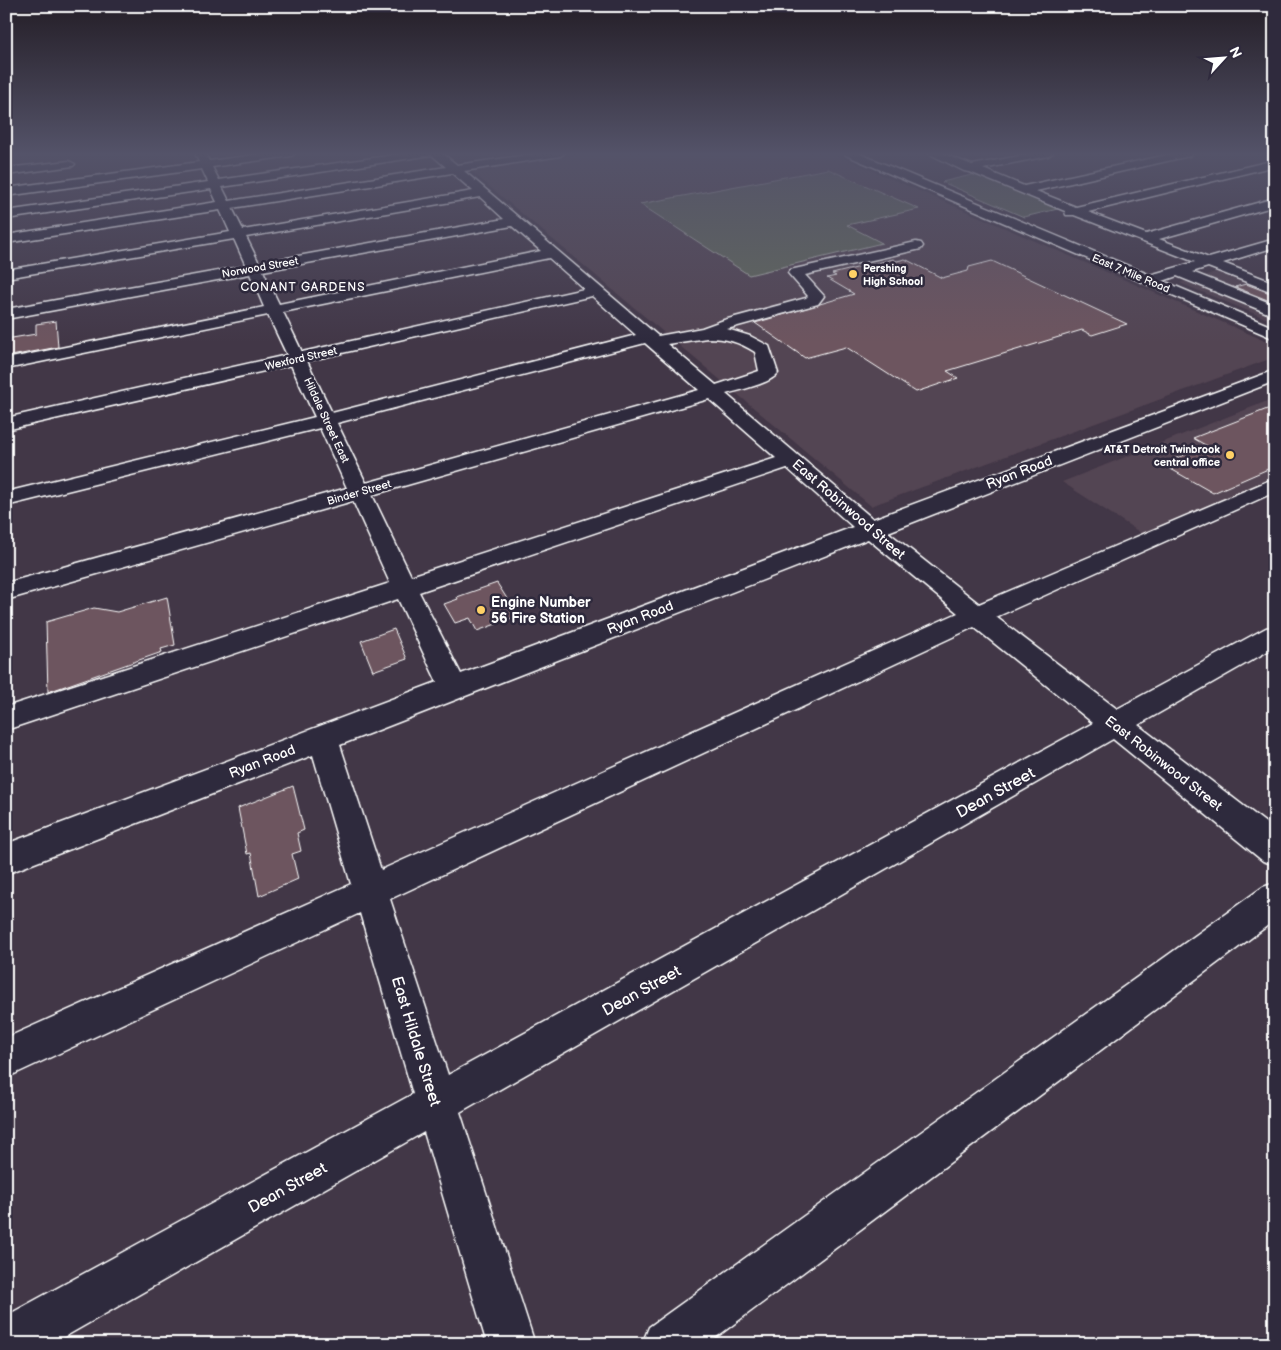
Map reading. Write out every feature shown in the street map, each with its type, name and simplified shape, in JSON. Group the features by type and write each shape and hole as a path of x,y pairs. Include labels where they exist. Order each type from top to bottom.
{"street":[{"path":"6,239 150,216"},
{"name":"Hildale Street East","path":"231,216 404,586 454,688"},
{"path":"6,274 346,216"},
{"name":"East Robinwood Street","path":"509,216 870,529 1275,850"},
{"name":"East 7 Mile Road","path":"997,216 1275,334"},
{"path":"1087,216 1275,288"},
{"path":"1146,238 1225,216"},
{"path":"1018,225 1037,220"},
{"name":"Norwood Street","path":"6,314 515,221"},
{"path":"1102,234 1121,229"},
{"path":"1065,244 1083,239"},
{"path":"1149,280 1275,243"},
{"path":"6,499 653,340 688,334 700,334 730,323 812,301 816,296 795,273 916,246"},
{"path":"6,364 552,253"},
{"path":"1179,272 1275,311"},
{"name":"Wexford Street","path":"6,424 596,291"},
{"path":"1215,308 1246,299"},
{"name":"Binder Street","path":"6,592 748,382 769,373 768,363 763,350 737,336 700,334"},
{"name":"Ryan Road","path":"6,859 870,529 1270,380"},
{"path":"6,719 790,460"},
{"path":"6,1058 977,615 1275,484"},
{"name":"Dean Street","path":"6,1343 1275,635"},
{"name":"East Hildale Street","path":"323,738 511,1344"},
{"path":"666,1344 1275,900"}],"shaded area":[{"name":"Pershing High School","path":"525,216 977,216 1275,345 1275,357 871,506"},
{"path":"1222,270 1275,291 1275,322 1180,283"},
{"path":"1275,398 1275,476 1144,535 1062,482"}],"green space":[{"path":"658,216 888,216 847,225 882,243 749,275"}],"building":[{"path":"893,259 897,261 905,259 942,278 968,271 969,267 992,261 1127,324 1092,335 1082,330 947,371 958,378 916,392 846,347 805,358 755,323 854,294 827,278 836,276 832,274"},
{"path":"1246,284 1275,295 1275,303 1235,287"},
{"path":"56,321 58,347 6,357 6,339 36,334 36,324"},
{"name":"AT&T Detroit Twinbrook central office","path":"1275,406 1275,466 1213,493 1162,464 1207,446 1193,438"},
{"name":"Engine Number 56 Fire Station","path":"497,583 518,616 477,631 470,618 455,623 444,604 458,599 457,597"},
{"path":"167,597 175,645 161,649 162,652 48,692 46,622 94,608 117,612"},
{"path":"394,629 407,659 373,671 361,641"},
{"path":"293,786 304,830 297,833 301,851 292,854 298,879 259,896 251,853 247,854 238,808"}],"place":[{"name":"Pershing High School","path":"853,274"},
{"name":"AT&T Detroit Twinbrook central office","path":"1230,455"},
{"name":"Engine Number 56 Fire Station","path":"481,610"}],"district":[{"name":"CONANT GARDENS","path":"303,287"}]}
